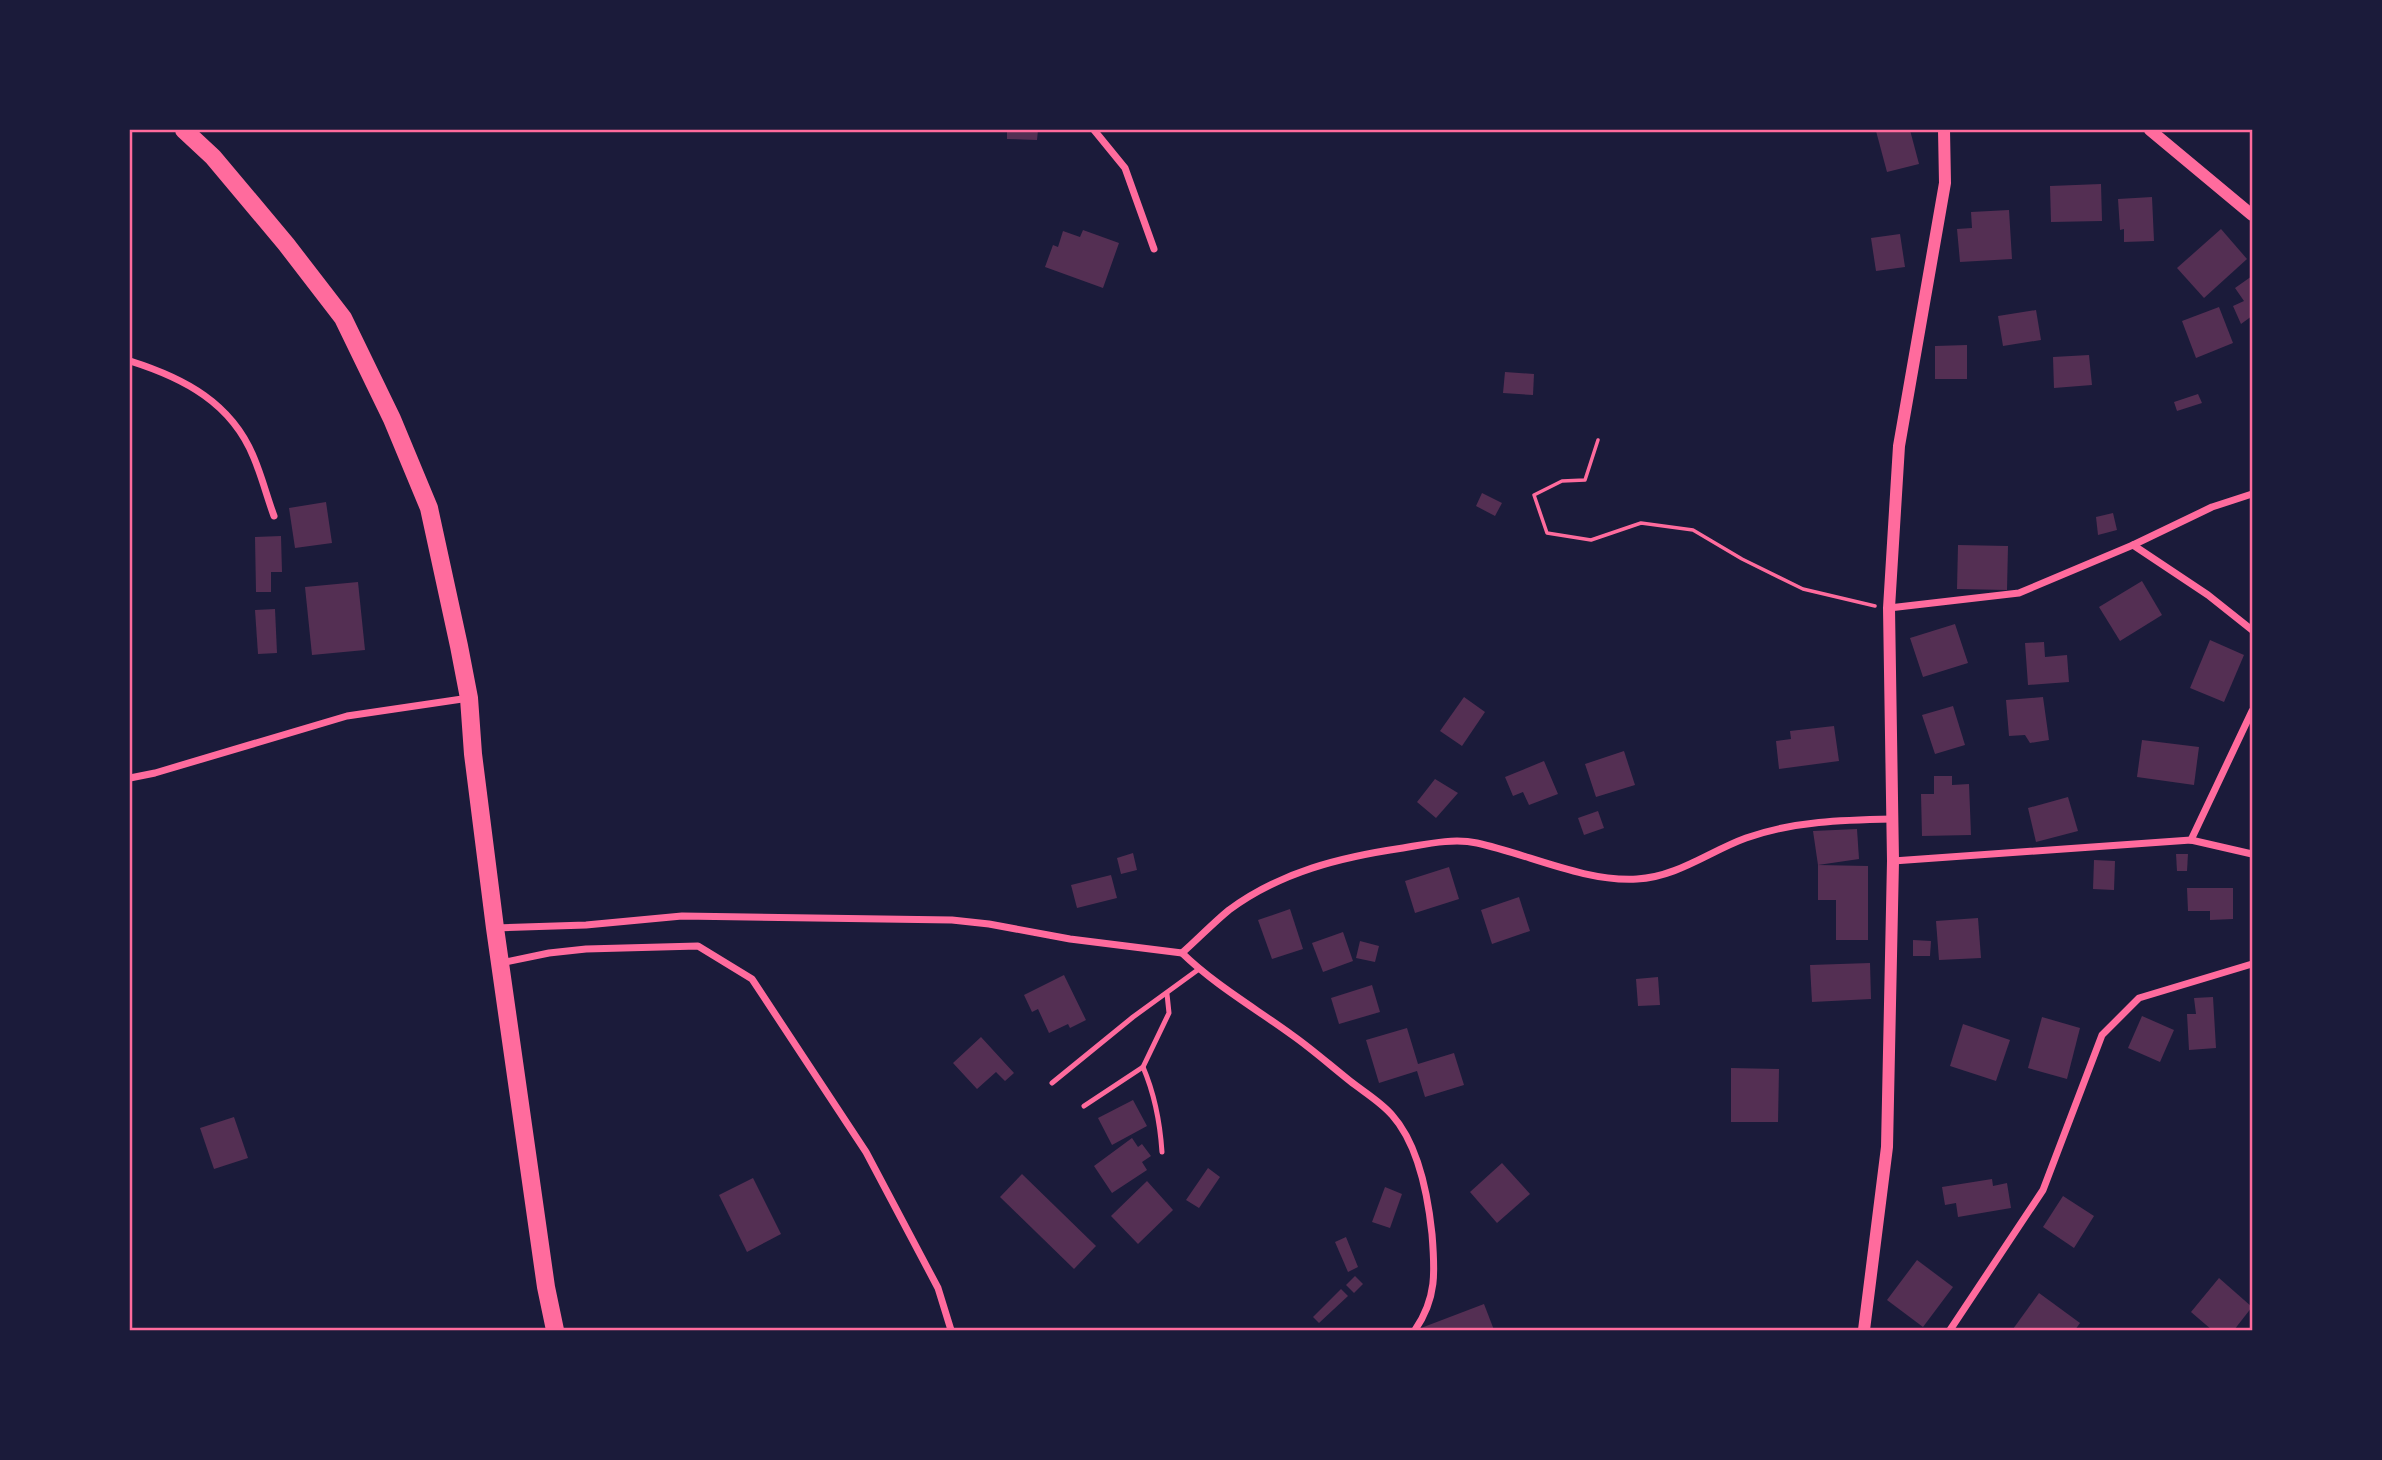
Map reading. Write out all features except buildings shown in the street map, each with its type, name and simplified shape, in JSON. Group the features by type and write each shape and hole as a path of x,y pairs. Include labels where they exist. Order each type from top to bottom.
{"highway":[{"path":"184,130 213,157 286,244 343,318 392,419 429,508 469,698 473,754 495,928 546,1287 555,1331"}],"street":[{"path":"1094,130 1125,168 1154,249"},
{"path":"1864,1331 1887,1147 1893,860 1888,608 1899,446 1945,183 1944,130"},
{"path":"2150,130 2252,215"},
{"path":"130,360 193,386 215,402 238,428 254,457 274,516"},
{"path":"1888,608 2019,593 2133,545 2213,507 2252,494"},
{"path":"2133,545 2208,595 2252,630"},
{"path":"130,778 347,716 469,698"},
{"path":"2191,840 2252,710"},
{"path":"1182,953 1229,910 1263,889 1326,862 1362,854 1444,842 1475,843 1570,869 1607,877 1637,879 1672,873 1745,838 1782,828 1826,821 1893,819"},
{"path":"1893,860 2191,840 2252,854"},
{"path":"495,928 586,925 682,916 952,920 1182,953 1199,970 1296,1037 1392,1115 1408,1141 1420,1170 1429,1205 1434,1261 1433,1293 1426,1315 1415,1331"},
{"path":"500,963 586,949 698,946 752,979 866,1152 938,1288 951,1331"},
{"path":"1950,1331 2043,1190 2102,1035 2139,998 2252,964"}],"lane":[{"path":"1052,1083 1133,1017 1199,970"},
{"path":"1084,1107 1143,1067 1168,1013 1167,994"},
{"path":"1143,1067 1153,1091 1160,1120 1162,1152"}],"path":[{"path":"1598,440 1585,480 1562,481 1534,495 1547,533 1591,540 1641,523 1693,530 1742,559 1803,589 1863,605 1888,608"}]}
